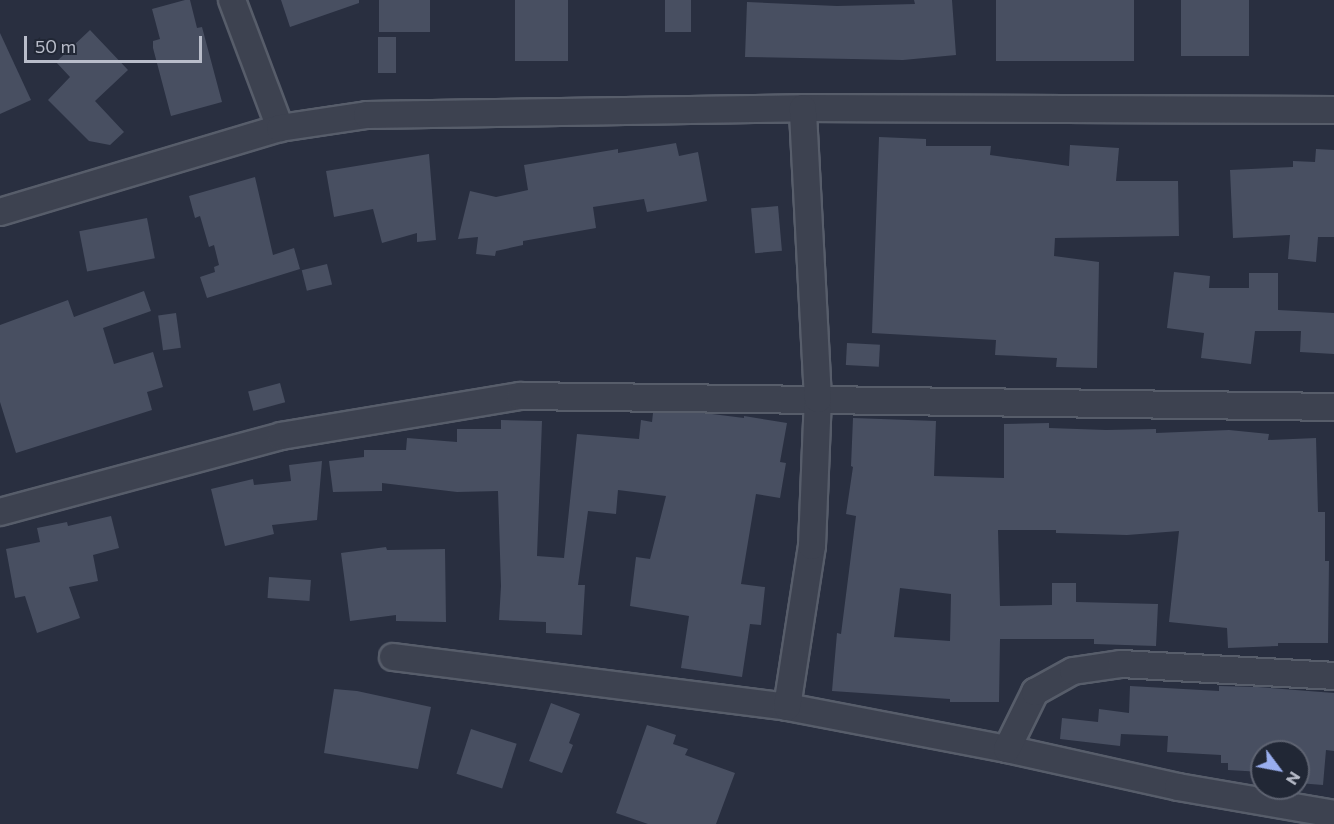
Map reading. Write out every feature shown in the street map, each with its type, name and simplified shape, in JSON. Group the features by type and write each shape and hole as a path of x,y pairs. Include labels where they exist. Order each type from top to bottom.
{"street":[{"path":"232,0 280,128"},
{"path":"787,707 812,546 818,399 803,108"},
{"path":"0,212 280,128 367,115 803,108 1334,110"},
{"path":"0,512 281,436 520,396 1334,407"},
{"path":"393,657 787,707 1007,749 1178,787 1334,814"},
{"path":"1007,749 1035,692 1073,671 1121,664 1334,676"}],"building":[{"path":"190,0 197,28 202,27 222,102 171,116 153,48 153,41 160,39 152,9"},
{"path":"281,0 359,0 359,3 290,27"},
{"path":"379,0 430,0 430,32 379,32"},
{"path":"515,0 568,0 568,61 515,61"},
{"path":"665,0 691,0 691,32 665,32"},
{"path":"914,0 952,0 956,55 903,60 745,57 747,2 837,6 915,4"},
{"path":"996,0 1134,0 1134,61 996,61"},
{"path":"1181,0 1249,0 1249,56 1181,56"},
{"path":"90,30 128,70 95,101 124,132 110,145 89,141 48,100 70,77 56,62"},
{"path":"0,33 31,100 0,114"},
{"path":"378,37 396,37 396,73 378,73"},
{"path":"879,137 926,139 926,146 991,146 990,155 1069,166 1070,145 1119,148 1116,181 1178,181 1179,236 1055,238 1054,256 1099,262 1097,368 1056,367 1057,358 995,355 996,340 872,333"},
{"path":"676,143 679,156 698,152 707,201 647,212 644,199 593,207 596,228 523,241 523,245 496,251 495,256 476,254 478,237 458,239 470,191 496,197 528,190 524,165 618,149 618,153"},
{"path":"1316,149 1334,150 1334,237 1318,237 1316,262 1288,259 1290,235 1233,238 1230,170 1293,167 1293,161 1315,162"},
{"path":"429,154 436,240 417,242 417,233 382,243 373,209 334,217 326,171"},
{"path":"255,177 273,255 294,248 300,269 207,298 200,277 215,272 214,267 219,265 214,245 209,247 200,216 195,218 189,196"},
{"path":"778,206 782,251 755,253 751,208"},
{"path":"147,218 155,258 87,271 79,231"},
{"path":"327,264 332,284 307,291 302,270"},
{"path":"1174,272 1210,276 1209,288 1249,288 1249,273 1278,273 1278,310 1334,313 1334,354 1300,352 1301,331 1255,331 1251,364 1201,358 1204,333 1167,328"},
{"path":"144,291 151,311 103,328 114,364 153,352 163,387 147,392 152,410 16,453 0,402 0,325 68,300 74,317"},
{"path":"176,313 181,348 163,350 158,316"},
{"path":"847,343 880,345 879,367 846,365"},
{"path":"280,383 285,402 253,411 248,392"},
{"path":"653,413 704,413 744,418 744,416 787,423 780,462 786,463 780,498 756,494 741,584 765,587 761,625 750,624 742,677 681,668 689,616 630,606 636,557 650,559 666,496 618,490 616,514 588,511 578,585 585,585 582,635 546,633 546,622 499,620 501,586 498,491 457,492 382,483 382,491 333,492 329,461 364,457 364,450 406,450 407,438 457,442 457,429 501,429 501,420 542,421 537,556 564,558 577,434 639,439 641,420 652,422"},
{"path":"853,418 936,421 934,476 1004,478 1004,424 1049,423 1049,428 1106,430 1156,429 1156,433 1229,430 1269,434 1268,440 1316,438 1318,512 1325,512 1325,561 1329,561 1328,643 1278,643 1278,646 1228,648 1227,628 1169,622 1179,531 1127,535 1056,533 1056,530 998,530 1000,606 1052,605 1052,583 1076,583 1076,602 1158,604 1156,646 1094,644 1094,639 1000,639 999,702 950,702 950,699 832,691 837,633 841,634 856,516 846,514 853,467 851,466","holes":["900,588 951,594 950,641 894,637"]},
{"path":"322,461 317,520 272,525 274,534 225,546 211,489 253,479 254,485 291,481 289,465"},
{"path":"111,516 119,548 93,555 98,581 69,587 80,618 37,633 25,596 15,598 6,549 40,542 37,528 67,522 68,526"},
{"path":"386,547 387,550 445,549 446,622 396,621 396,615 350,621 341,553"},
{"path":"269,577 311,580 309,601 268,598"},
{"path":"1130,686 1219,691 1219,686 1258,687 1334,693 1334,751 1326,750 1323,785 1310,784 1310,740 1250,740 1250,771 1228,770 1228,763 1221,763 1221,755 1167,752 1168,736 1121,734 1120,746 1060,739 1062,718 1098,722 1099,709 1129,713"},
{"path":"334,689 357,691 431,707 418,769 324,753"},
{"path":"551,703 580,714 569,743 573,745 562,773 529,761"},
{"path":"647,725 676,735 673,744 688,749 685,755 735,773 716,824 648,824 616,813"},
{"path":"471,729 517,744 502,789 456,774"}]}
